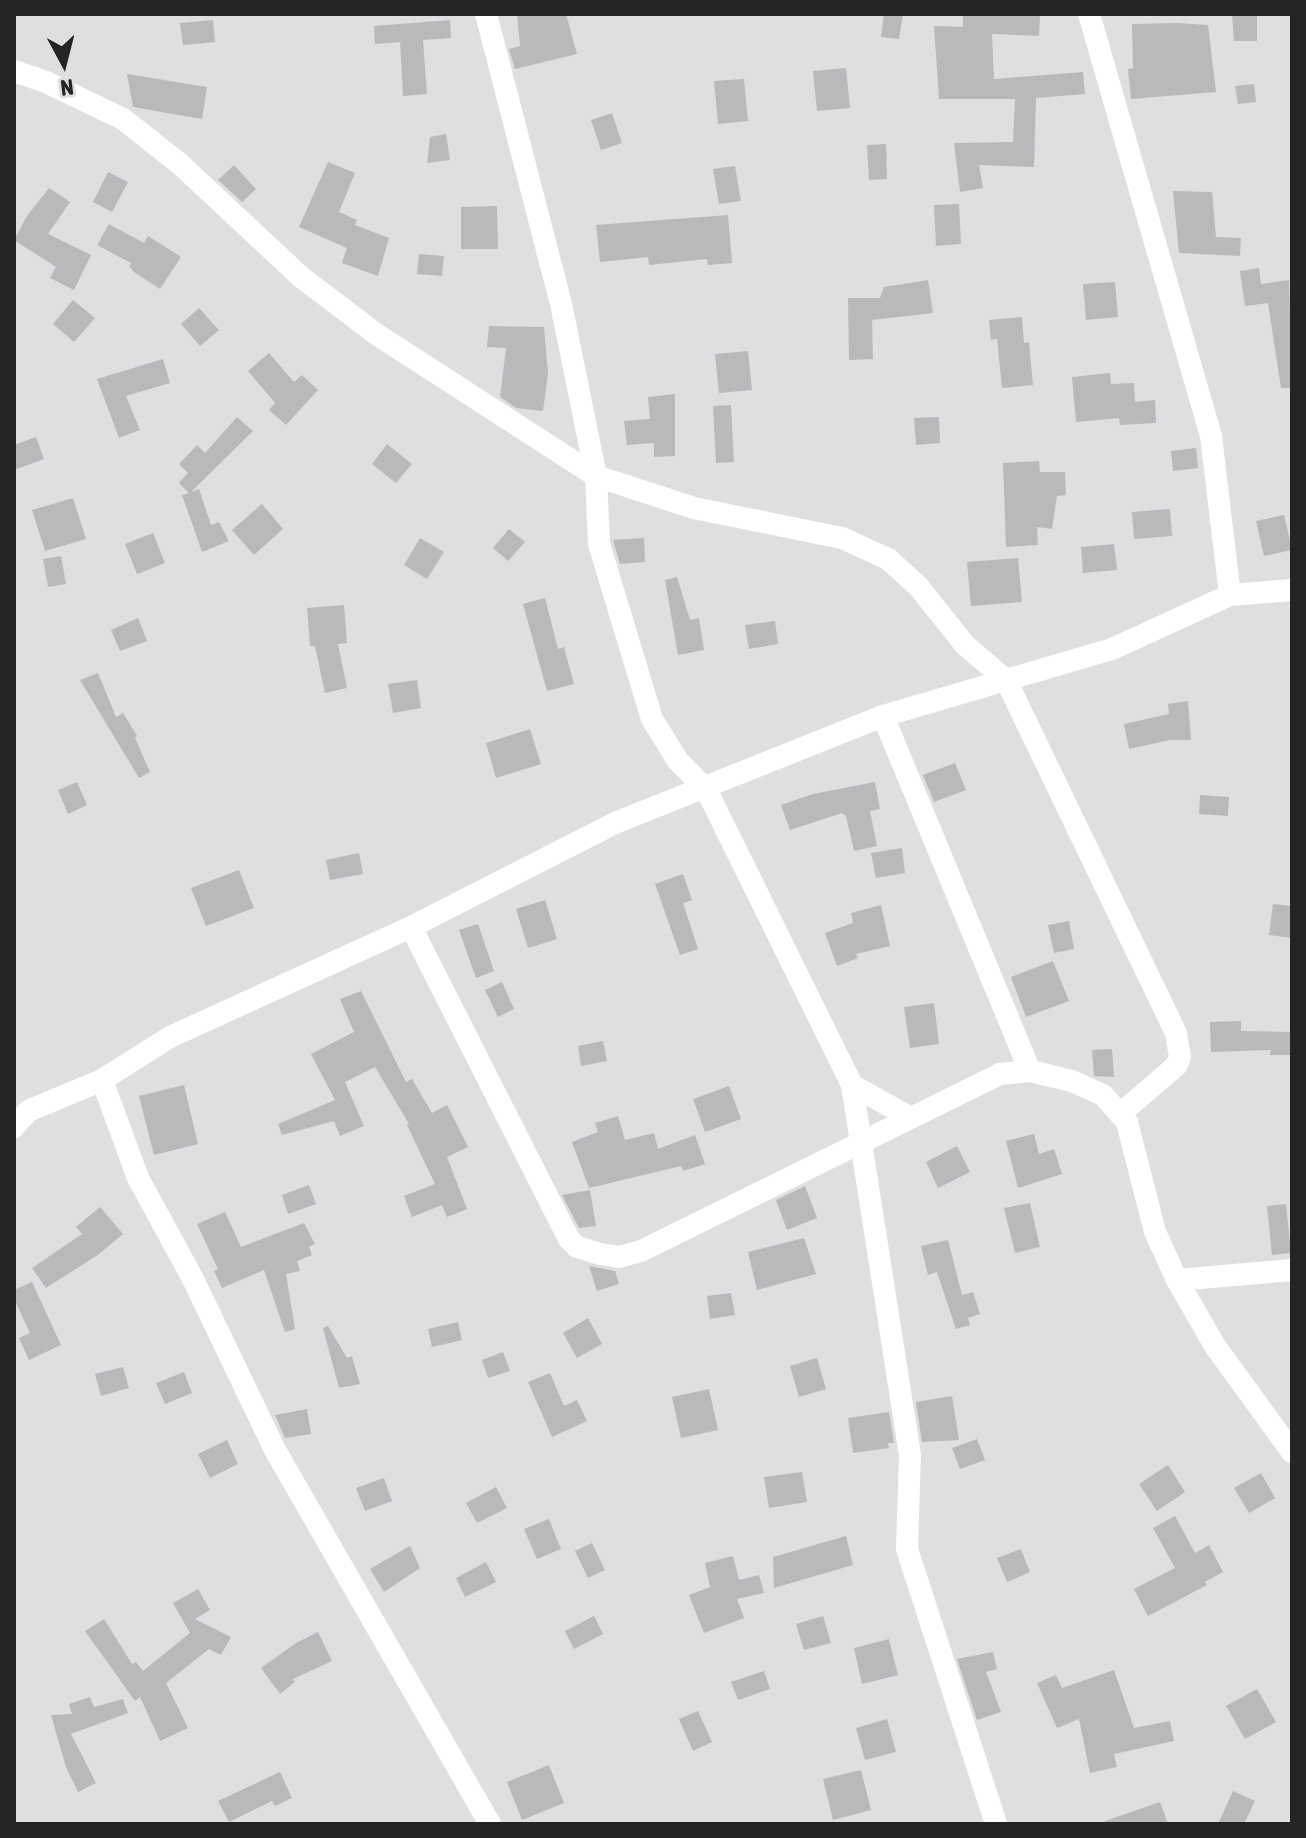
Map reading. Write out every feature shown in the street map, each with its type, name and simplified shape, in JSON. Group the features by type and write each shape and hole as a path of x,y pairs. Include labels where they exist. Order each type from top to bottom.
{"street":[{"path":"486,14 561,304 596,476 599,544 652,719 678,761 706,789 852,1085 910,1455 907,1549 996,1824"},
{"path":"1089,14 1211,436 1230,595"},
{"path":"14,71 46,82 123,119 180,164 301,277 376,334 596,476 694,508 842,538 888,559 918,586 965,645 1006,680 1180,1047 1176,1066 1120,1114"},
{"path":"19,1113 102,1080 170,1037 411,927 615,823 883,716 1112,649 1230,595 1292,590"},
{"path":"883,716 1030,1071"},
{"path":"411,927 569,1239 577,1247 619,1257 641,1251 1000,1074 1030,1071 1072,1081 1103,1095 1127,1122 1155,1232 1177,1280 1215,1346 1292,1452"},
{"path":"102,1080 138,1178 193,1279 275,1450 490,1824"},
{"path":"852,1085 911,1118"},
{"path":"1177,1280 1292,1270"}],"building":[{"path":"517,14 566,14 577,54 515,69 509,49 520,46"},
{"path":"884,14 903,14 899,39 881,37"},
{"path":"1232,14 1257,14 1257,41 1234,41"},
{"path":"963,16 1040,16 1039,36 992,34 994,79 1083,72 1085,94 1036,98 1034,167 979,165 983,188 960,192 954,143 1013,142 1015,99 939,99 934,26 963,27"},
{"path":"213,20 215,42 183,45 180,23"},
{"path":"450,20 451,38 423,40 427,94 403,96 400,42 375,44 374,26"},
{"path":"1132,24 1208,25 1216,92 1131,99 1128,69 1133,68"},
{"path":"846,68 850,108 817,111 813,71"},
{"path":"127,74 207,87 202,119 133,107"},
{"path":"744,79 748,121 718,124 714,81"},
{"path":"1254,84 1256,102 1238,104 1235,86"},
{"path":"612,113 622,143 601,150 591,120"},
{"path":"446,134 450,160 427,163 430,137"},
{"path":"886,144 887,179 869,180 867,145"},
{"path":"328,162 355,173 339,212 357,220 355,225 389,238 378,276 342,263 347,248 299,227"},
{"path":"234,165 256,189 242,202 218,180"},
{"path":"735,166 741,201 719,204 713,169"},
{"path":"108,172 128,182 112,212 93,202"},
{"path":"49,188 70,202 48,234 91,255 74,290 50,278 56,267 14,240 27,216"},
{"path":"1173,191 1212,192 1216,237 1241,238 1240,256 1179,253"},
{"path":"959,204 961,244 936,246 934,205"},
{"path":"497,206 498,249 461,249 461,207"},
{"path":"728,215 732,263 708,265 707,259 649,265 648,257 600,262 596,225"},
{"path":"109,224 144,243 148,236 181,257 160,289 134,272 129,266 131,263 97,245"},
{"path":"419,254 444,256 442,276 417,274"},
{"path":"1259,268 1261,284 1289,280 1292,388 1281,388 1268,303 1245,306 1240,271"},
{"path":"928,280 933,313 872,320 873,359 849,360 848,298 880,298 884,287"},
{"path":"1115,282 1118,317 1086,320 1083,284"},
{"path":"73,300 95,318 74,342 53,324"},
{"path":"199,308 219,330 200,346 181,324"},
{"path":"1022,317 1024,343 1029,342 1033,385 1002,388 997,339 991,340 989,320"},
{"path":"489,326 544,327 548,374 543,411 516,408 500,397 506,348 487,347"},
{"path":"748,351 752,390 719,393 715,354"},
{"path":"269,353 294,382 302,375 318,390 286,425 269,410 275,403 248,371"},
{"path":"163,359 170,383 126,396 140,430 119,438 97,379"},
{"path":"1110,373 1111,384 1134,383 1135,402 1155,400 1156,423 1120,425 1119,418 1076,422 1072,377"},
{"path":"675,394 675,456 654,457 654,443 627,445 624,421 650,419 648,397"},
{"path":"731,405 734,462 716,463 713,406"},
{"path":"237,417 253,431 191,492 199,489 211,525 219,522 229,541 202,552 182,495 189,493 179,483 188,473 179,464 197,445 205,453"},
{"path":"939,417 940,443 916,445 914,418"},
{"path":"36,437 44,459 14,470 14,445"},
{"path":"387,444 412,464 396,483 372,464"},
{"path":"1196,448 1198,468 1173,471 1171,451"},
{"path":"1039,461 1040,472 1065,472 1066,495 1057,496 1052,529 1037,527 1038,545 1006,547 1003,463"},
{"path":"73,498 86,539 45,551 32,510"},
{"path":"262,504 283,529 254,555 232,530"},
{"path":"1170,509 1172,536 1134,539 1132,512"},
{"path":"1284,515 1292,550 1264,556 1256,521"},
{"path":"509,529 525,542 508,561 493,548"},
{"path":"153,533 165,563 137,574 125,544"},
{"path":"420,538 444,552 427,579 404,565"},
{"path":"644,538 645,562 620,564 613,540"},
{"path":"1114,544 1117,570 1083,573 1081,547"},
{"path":"61,556 66,584 48,587 43,559"},
{"path":"1018,558 1022,602 971,606 967,562"},
{"path":"677,577 690,620 699,618 704,650 678,655 665,580"},
{"path":"545,598 558,649 564,647 574,684 547,691 523,604"},
{"path":"344,605 347,643 338,644 347,688 325,693 315,646 310,646 307,608"},
{"path":"138,618 147,641 120,651 111,630"},
{"path":"775,621 778,644 749,649 745,625"},
{"path":"98,673 116,717 123,713 137,736 135,738 150,772 139,778 80,680"},
{"path":"417,680 421,708 393,713 388,684"},
{"path":"1188,701 1191,740 1170,740 1129,749 1124,724 1169,714 1168,704"},
{"path":"530,729 541,764 496,778 486,743"},
{"path":"955,763 966,790 934,802 923,775"},
{"path":"77,782 87,805 68,814 58,790"},
{"path":"875,782 880,809 870,811 877,846 854,851 846,816 842,813 790,830 781,805 813,794"},
{"path":"1200,795 1229,797 1228,816 1199,814"},
{"path":"902,848 905,873 876,878 871,853"},
{"path":"359,853 363,874 330,880 326,860"},
{"path":"239,870 254,908 206,926 191,888"},
{"path":"683,874 692,900 683,903 698,949 680,955 655,884"},
{"path":"545,900 557,939 528,948 516,909"},
{"path":"1273,904 1292,906 1292,938 1269,935"},
{"path":"881,905 890,946 856,954 858,958 837,966 825,933 853,923 851,913"},
{"path":"1069,921 1074,949 1054,953 1048,925"},
{"path":"478,924 494,971 476,978 459,930"},
{"path":"1053,961 1069,1001 1026,1017 1011,977"},
{"path":"502,982 514,1009 498,1017 485,990"},
{"path":"361,991 406,1082 412,1079 432,1113 447,1105 468,1147 447,1157 467,1209 447,1217 442,1205 412,1217 404,1196 435,1184 409,1124 375,1067 345,1082 364,1126 340,1136 334,1121 282,1135 278,1124 335,1100 311,1054 354,1032 340,999"},
{"path":"934,1003 939,1044 910,1048 904,1007"},
{"path":"1241,1021 1241,1031 1292,1032 1292,1055 1270,1055 1271,1050 1211,1052 1210,1022"},
{"path":"603,1041 607,1061 581,1066 578,1046"},
{"path":"1112,1049 1114,1077 1094,1076 1092,1050"},
{"path":"184,1085 198,1144 154,1155 139,1096"},
{"path":"729,1086 741,1119 705,1132 693,1099"},
{"path":"618,1116 625,1140 654,1133 658,1149 695,1135 705,1164 683,1171 681,1166 589,1188 572,1142 598,1132 595,1123"},
{"path":"1034,1134 1039,1154 1054,1149 1062,1174 1018,1188 1006,1141"},
{"path":"957,1146 970,1172 938,1188 926,1162"},
{"path":"309,1185 316,1204 288,1214 282,1195"},
{"path":"805,1186 817,1218 787,1230 776,1200"},
{"path":"590,1190 596,1226 579,1228 562,1195"},
{"path":"1030,1203 1040,1247 1015,1253 1004,1208"},
{"path":"1286,1204 1291,1253 1272,1255 1267,1206"},
{"path":"100,1207 123,1234 99,1254 46,1288 32,1268 82,1234 76,1227"},
{"path":"225,1212 241,1247 304,1223 315,1244 309,1247 312,1255 297,1261 300,1271 286,1274 295,1329 285,1332 264,1270 222,1288 214,1271 218,1269 197,1224"},
{"path":"804,1238 816,1274 757,1290 748,1252"},
{"path":"948,1240 962,1295 973,1292 980,1314 968,1318 970,1325 956,1329 937,1272 928,1275 921,1246"},
{"path":"589,1266 615,1271 619,1284 597,1291"},
{"path":"32,1282 61,1345 29,1360 19,1338 30,1333 14,1299 14,1290"},
{"path":"731,1293 735,1315 710,1319 707,1296"},
{"path":"588,1318 602,1344 577,1358 563,1333"},
{"path":"458,1322 462,1340 432,1347 428,1329"},
{"path":"328,1326 347,1358 352,1356 360,1384 339,1388 323,1328"},
{"path":"503,1352 510,1371 488,1378 482,1360"},
{"path":"817,1358 826,1389 799,1397 790,1366"},
{"path":"123,1367 129,1388 101,1396 95,1374"},
{"path":"184,1372 192,1393 165,1404 156,1383"},
{"path":"550,1373 564,1406 577,1400 587,1421 552,1437 528,1382"},
{"path":"709,1389 718,1430 681,1438 672,1397"},
{"path":"952,1396 959,1440 922,1442 916,1402"},
{"path":"307,1409 311,1434 285,1438 275,1415"},
{"path":"889,1412 894,1443 888,1443 889,1448 853,1453 848,1418"},
{"path":"977,1439 985,1460 960,1469 952,1448"},
{"path":"227,1440 238,1464 210,1478 198,1454"},
{"path":"1168,1465 1185,1492 1157,1511 1139,1484"},
{"path":"802,1472 807,1502 769,1508 764,1477"},
{"path":"1261,1473 1275,1498 1249,1513 1234,1488"},
{"path":"384,1478 392,1501 365,1511 356,1488"},
{"path":"496,1487 507,1508 477,1523 466,1503"},
{"path":"1175,1516 1195,1553 1209,1545 1223,1572 1205,1582 1207,1585 1148,1616 1134,1589 1175,1568 1153,1528"},
{"path":"549,1519 561,1549 537,1559 524,1529"},
{"path":"846,1536 853,1565 774,1588 773,1557"},
{"path":"592,1543 605,1570 588,1578 575,1551"},
{"path":"410,1546 420,1568 384,1592 370,1569"},
{"path":"1021,1549 1030,1572 1007,1582 997,1558"},
{"path":"733,1556 739,1580 759,1575 764,1593 737,1599 744,1618 704,1633 689,1595 710,1587 705,1563"},
{"path":"486,1562 496,1582 465,1597 456,1578"},
{"path":"198,1589 210,1610 195,1619 231,1637 221,1655 209,1649 166,1683 188,1728 160,1741 140,1697 135,1701 85,1631 104,1619 132,1664 136,1662 143,1671 190,1633 173,1603"},
{"path":"594,1616 603,1634 574,1649 565,1631"},
{"path":"823,1616 831,1643 804,1650 796,1624"},
{"path":"318,1632 332,1661 293,1679 295,1682 280,1694 261,1668 296,1643"},
{"path":"889,1639 898,1675 862,1684 854,1648"},
{"path":"993,1652 997,1669 986,1672 1001,1712 977,1720 957,1659"},
{"path":"1114,1670 1134,1728 1170,1721 1174,1741 1114,1754 1117,1767 1090,1773 1079,1719 1057,1728 1037,1683 1056,1675 1062,1688"},
{"path":"764,1671 770,1689 738,1700 731,1682"},
{"path":"1257,1689 1276,1722 1245,1739 1226,1706"},
{"path":"90,1697 94,1707 123,1699 128,1713 71,1734 96,1783 78,1792 66,1767 51,1715 72,1714 69,1704"},
{"path":"698,1711 712,1742 693,1751 679,1719"},
{"path":"887,1719 896,1752 865,1760 856,1728"},
{"path":"549,1765 564,1803 522,1820 507,1782"},
{"path":"861,1770 871,1810 833,1820 823,1779"},
{"path":"280,1772 292,1798 275,1806 272,1801 229,1822 218,1801"},
{"path":"1233,1791 1255,1801 1244,1824 1218,1824"},
{"path":"1160,1802 1168,1824 1105,1824 1105,1821"}]}
